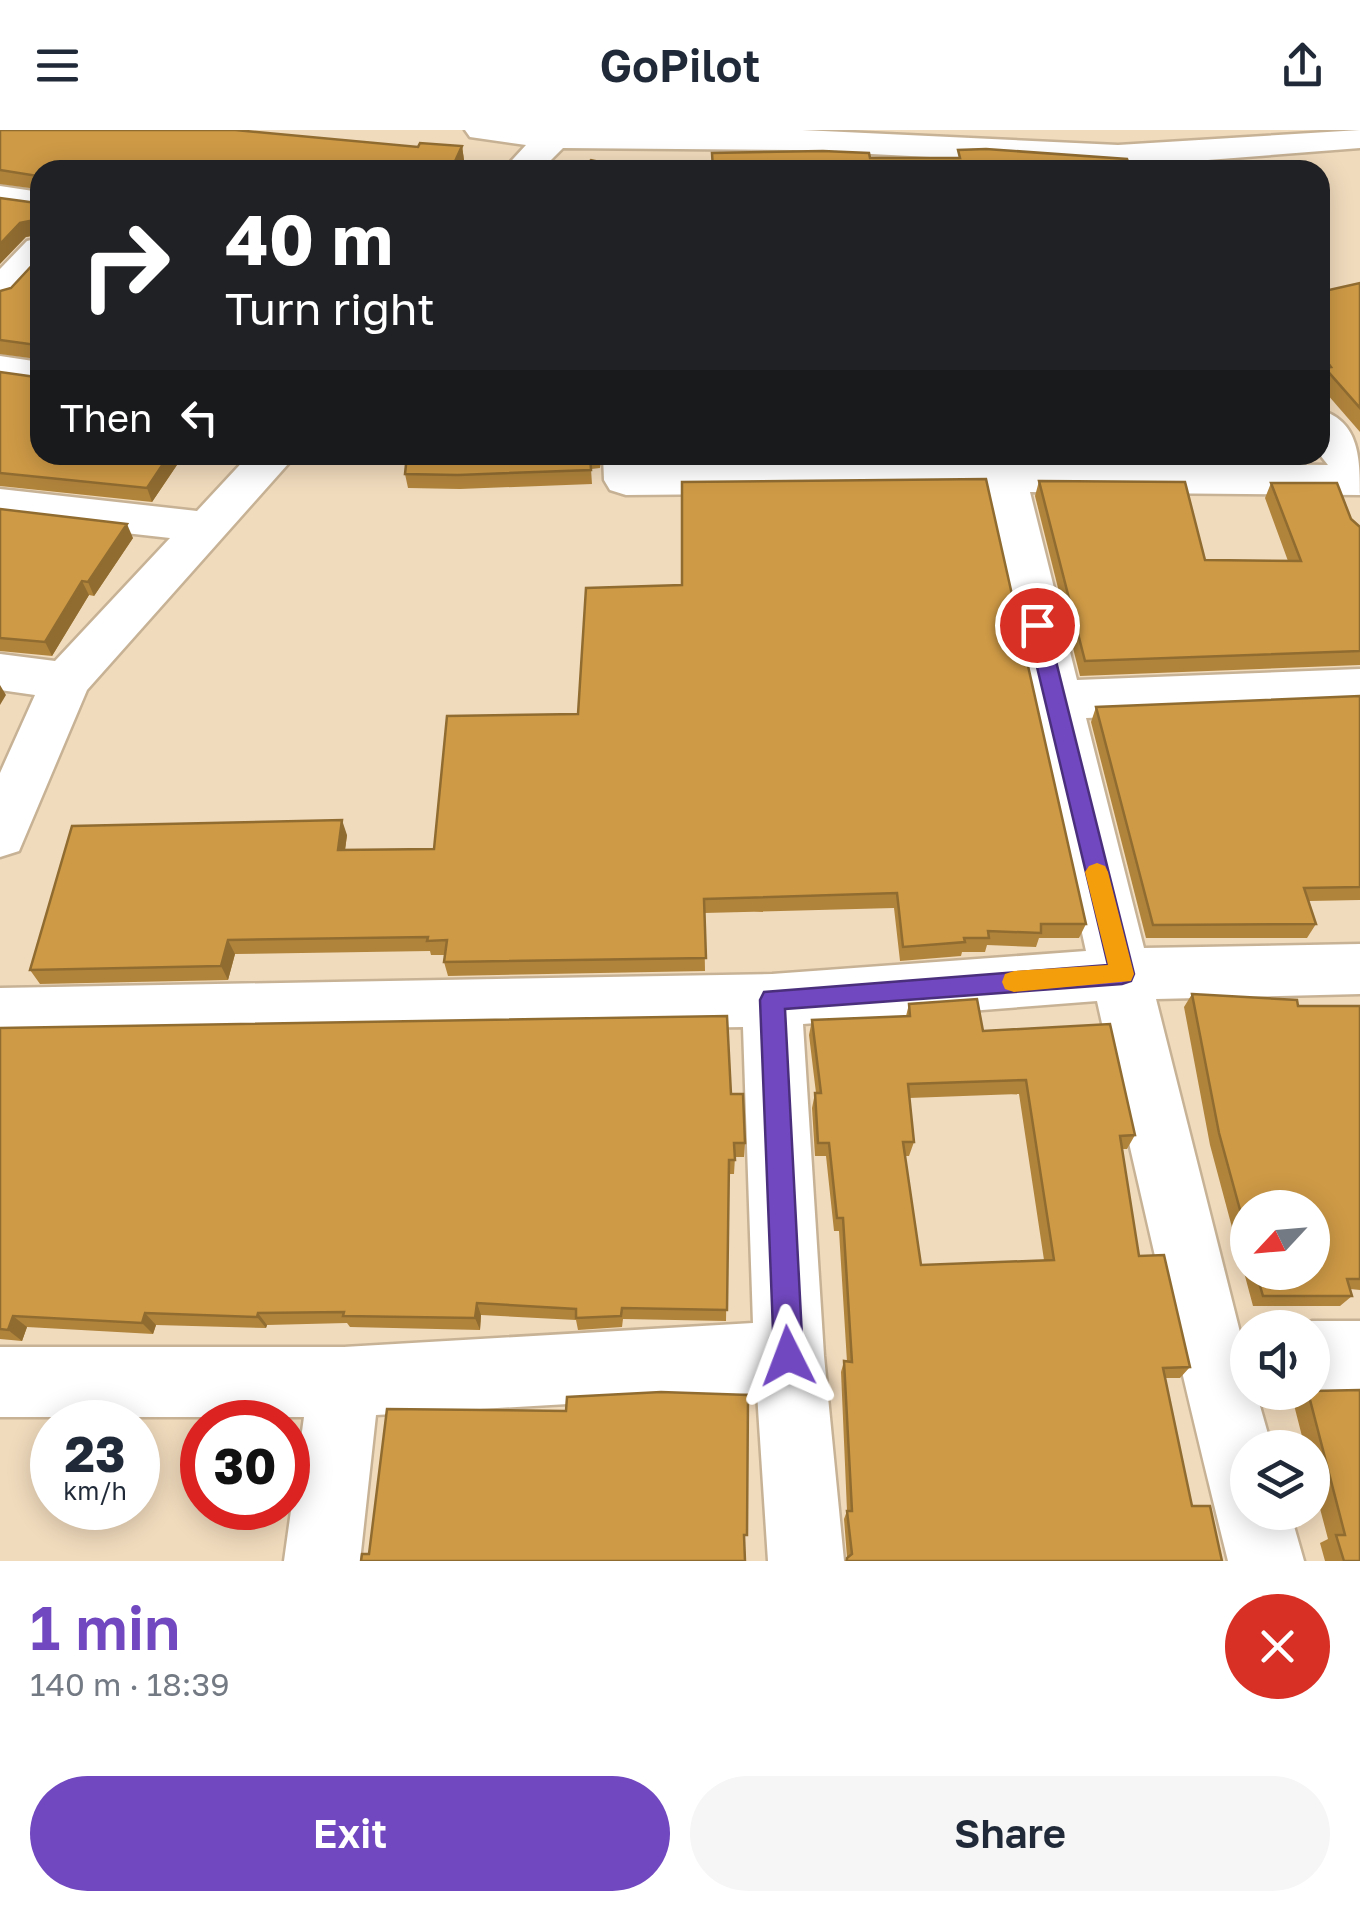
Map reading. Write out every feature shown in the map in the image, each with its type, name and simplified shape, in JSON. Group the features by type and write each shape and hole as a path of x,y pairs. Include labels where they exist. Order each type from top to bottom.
{"street":[{"path":"482,130 554,138 793,140 921,158 1002,160"},
{"path":"531,160 554,138"},
{"path":"1152,160 1360,138"},
{"path":"0,198 30,202"},
{"path":"0,292 30,259"},
{"path":"0,370 30,374"},
{"path":"1330,438 1360,479"},
{"path":"0,835 66,681 264,465"},
{"path":"626,465 626,480 1001,466 1360,479"},
{"path":"1001,466 1122,974 1229,1355 1239,1430"},
{"path":"0,504 205,527"},
{"path":"0,672 66,681"},
{"path":"1054,700 1360,688"},
{"path":"0,1014 772,1000 1122,974 1360,969"},
{"path":"772,1000 788,1356 806,1561"},
{"path":"0,1382 344,1382 788,1356"},
{"path":"1330,1356 1360,1356"},
{"path":"322,1561 344,1382"},
{"path":"1258,1530 1266,1561"}],"building":[{"path":"0,130 235,130 418,147 420,143 462,146 456,160 30,160 30,175 0,170"},
{"path":"986,149 1127,159 712,160 712,153 823,151 869,153 870,158 960,158 958,150"},
{"path":"0,198 30,202 30,221 20,223 0,244"},
{"path":"30,268 30,344 0,340 0,291 11,288"},
{"path":"1360,283 1360,408 1330,374 1330,290"},
{"path":"0,372 30,376 30,465 162,465 147,488 0,473"},
{"path":"406,465 591,465 591,470 458,475 405,474"},
{"path":"986,479 1086,924 1041,924 1041,933 988,931 989,938 903,947 897,893 704,899 706,958 444,962 447,940 427,941 428,937 228,940 221,966 30,970 72,826 342,820 338,850 434,849 447,716 578,714 586,588 682,585 682,482"},
{"path":"1039,481 1185,482 1205,560 1301,561 1271,483 1337,483 1351,519 1360,527 1360,651 1085,661"},
{"path":"0,509 127,524 88,582 82,581 45,642 0,638"},
{"path":"1360,696 1360,887 1304,888 1316,924 1153,925 1096,707"},
{"path":"1192,994 1297,1000 1298,1006 1360,1006 1360,1279 1347,1279 1352,1296 1263,1296 1261,1290 1330,1290 1330,1190 1235,1190 1219,1133"},
{"path":"977,999 983,1031 1110,1024 1135,1135 1120,1136 1139,1256 1164,1255 1190,1367 1163,1368 1192,1506 1210,1506 1222,1561 847,1561 852,1554 847,1511 852,1511 844,1361 852,1362 843,1218 837,1218 829,1143 818,1143 815,1093 821,1093 812,1020 910,1016 909,1004","holes":["1026,1080 1054,1260 921,1265 903,1142 914,1142 908,1084"]},
{"path":"727,1016 731,1094 743,1094 745,1143 734,1143 735,1160 729,1160 727,1310 622,1308 621,1316 576,1318 576,1309 477,1303 475,1318 343,1316 344,1312 258,1313 257,1317 145,1313 142,1323 13,1316 8,1330 0,1329 0,1028"},
{"path":"1360,1390 1360,1561 1344,1561 1336,1535 1345,1535 1330,1477 1330,1430 1318,1430 1313,1410 1330,1410 1330,1391"},
{"path":"661,1392 748,1395 745,1561 361,1561 362,1554 369,1554 387,1409 566,1411 567,1397"}],"slow traffic":[{"path":"1014,982 1122,974 1097,872"}],"route":[{"path":"788,1356 772,1000 1122,974 1037,625"}]}
